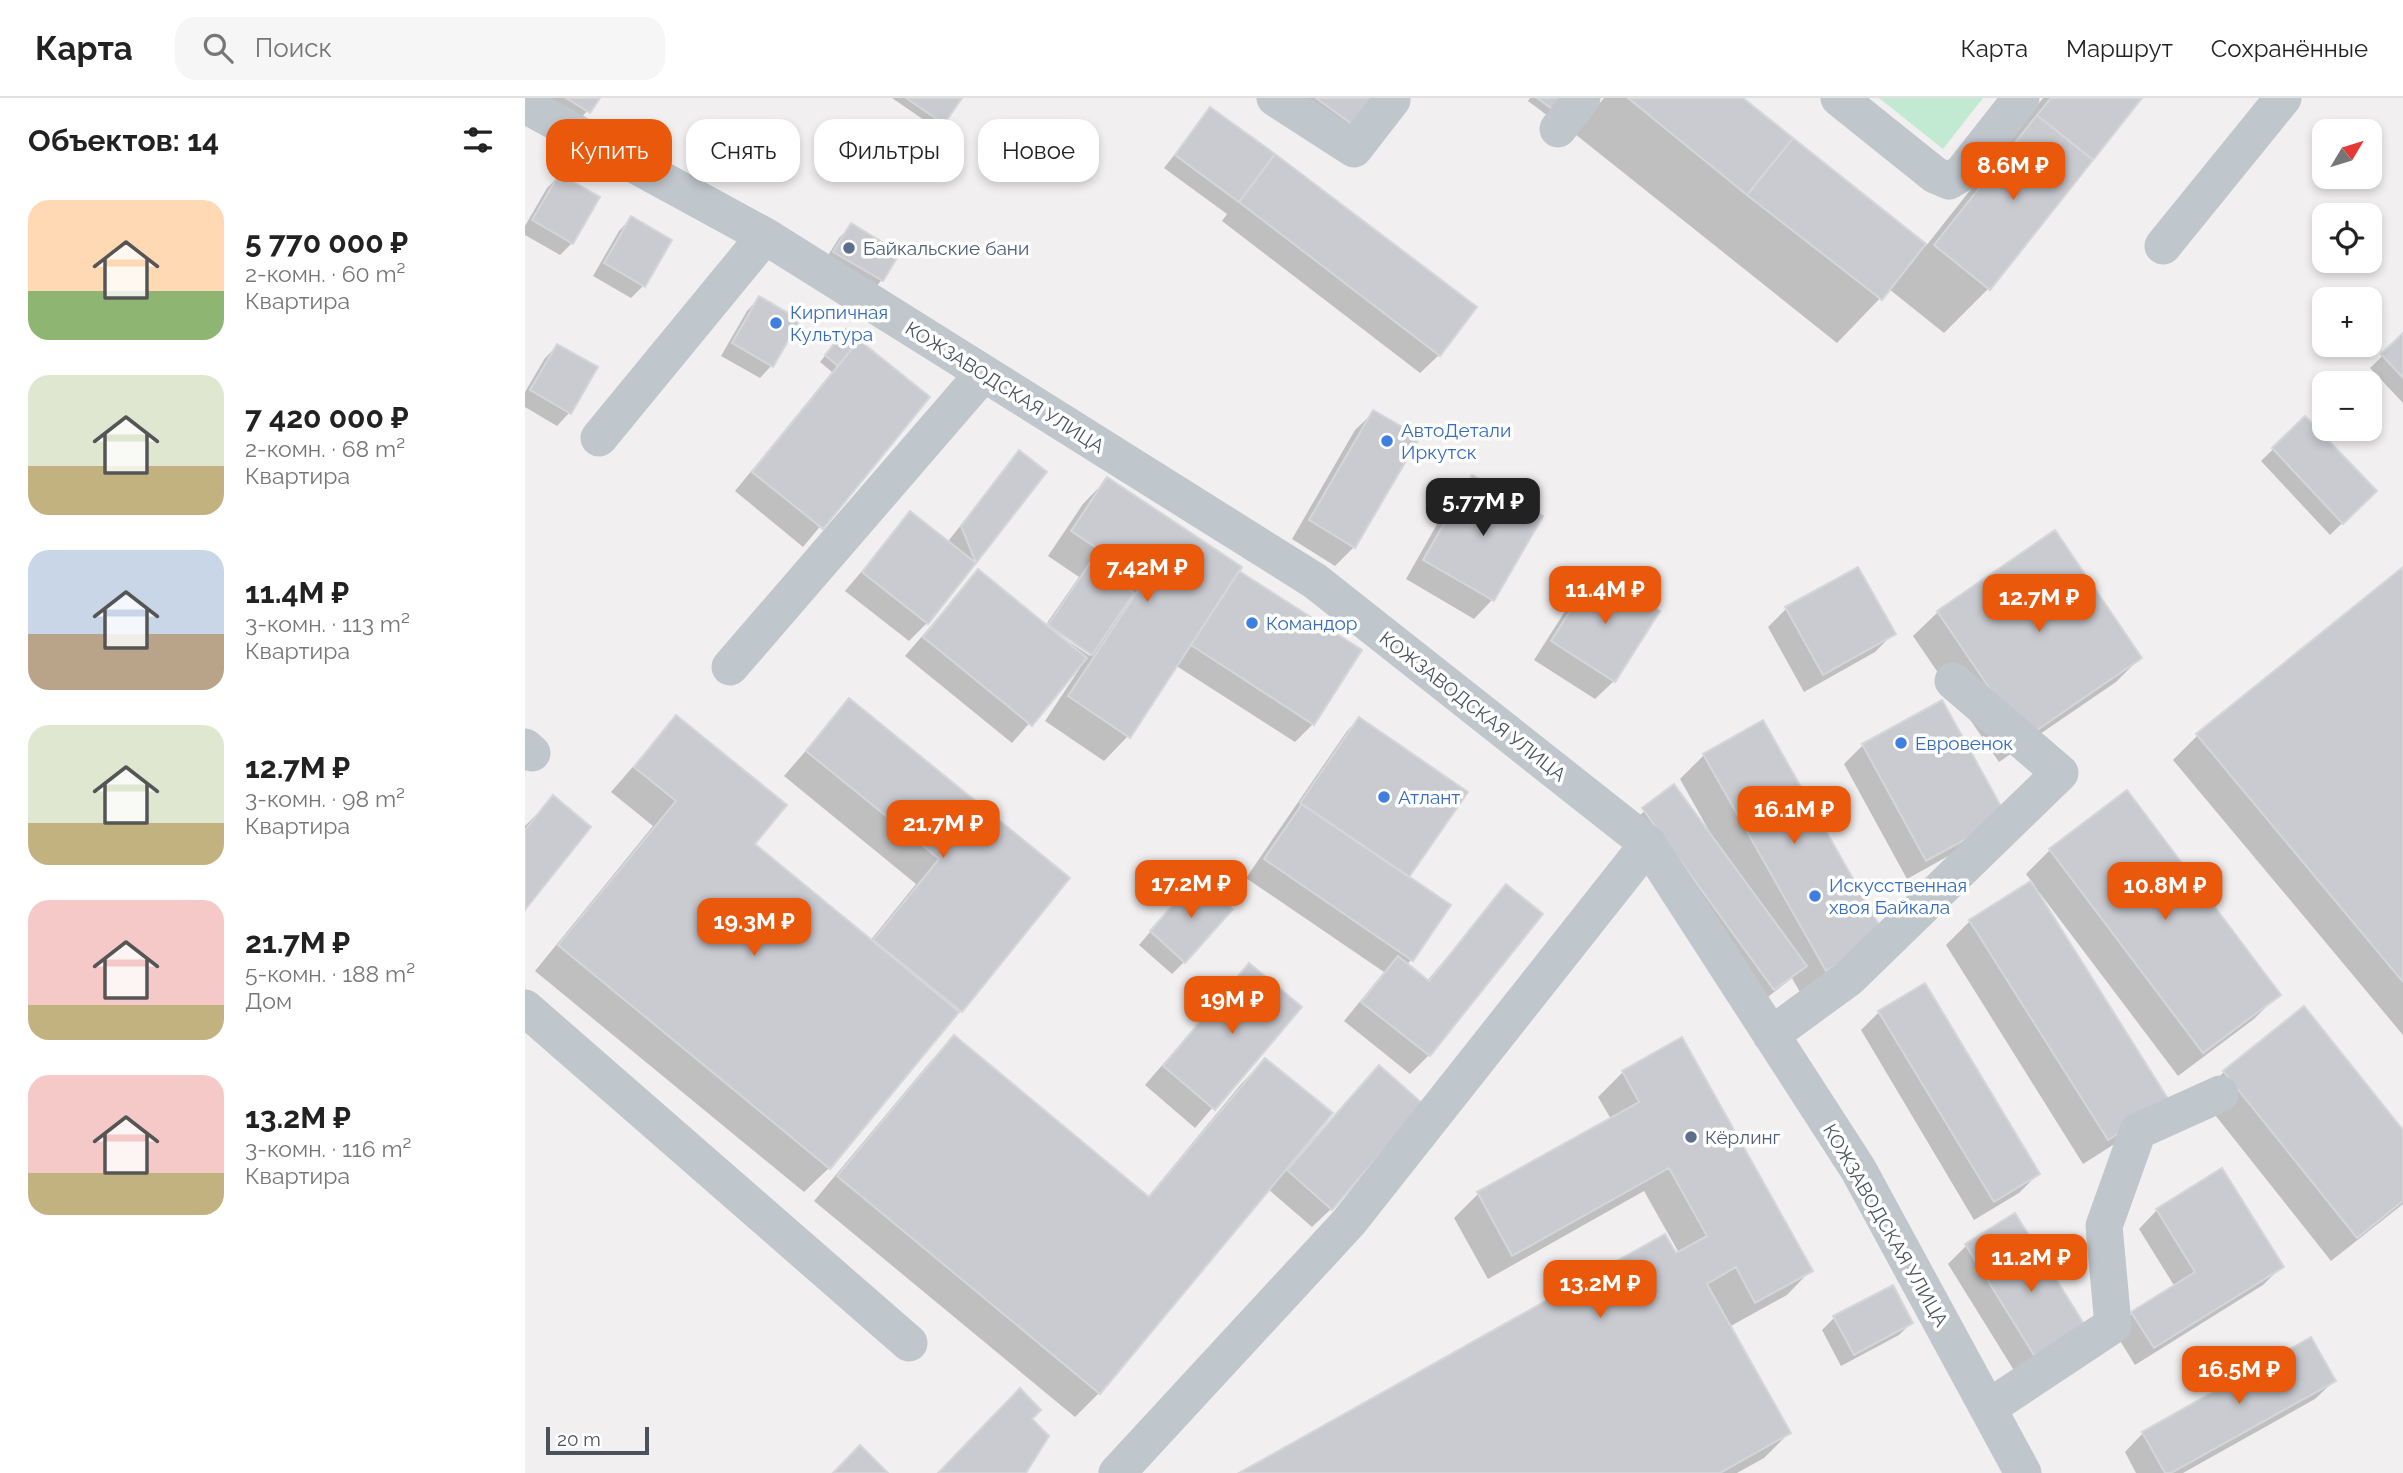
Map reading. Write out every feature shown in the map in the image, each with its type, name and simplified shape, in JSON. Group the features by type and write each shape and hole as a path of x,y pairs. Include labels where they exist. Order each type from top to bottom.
{"street":[{"path":"1275,98 1354,149 1392,100"},
{"path":"1558,129 1582,98"},
{"path":"1839,98 1935,175 1949,181 1962,173 2021,98"},
{"path":"2164,246 2283,98"},
{"name":"КОЖЗАВОДСКАЯ УЛИЦА","path":"525,105 765,236 1315,582 1648,844 1858,1169 2023,1473"},
{"path":"599,438 765,236"},
{"path":"730,667 983,374"},
{"path":"1771,1035 1849,978 2060,773 1953,681"},
{"path":"1117,1473 1349,1222 1648,844"},
{"path":"525,1008 909,1343"},
{"path":"1988,1408 2113,1325 2104,1226 2138,1131 2220,1094"}],"green space":[{"path":"1879,98 1983,98 1943,149"}],"building":[{"path":"566,98 600,98 590,113"},
{"path":"906,98 962,98 947,119 937,119"},
{"path":"1316,98 1373,98 1353,125"},
{"path":"1537,98 1565,98 1555,111"},
{"path":"1628,98 1743,98 1793,138 1747,195"},
{"path":"2051,98 2142,98 2093,160 2037,115"},
{"path":"1210,107 1275,154 1239,202 1175,155"},
{"path":"2037,115 2093,160 1990,290 1934,245"},
{"path":"1793,138 1926,244 1882,300 1747,195"},
{"path":"1275,154 1477,307 1440,356 1239,202"},
{"path":"554,182 573,182 600,197 573,244 532,220"},
{"path":"631,216 672,240 645,287 604,263"},
{"path":"851,223 900,253 883,281 833,252"},
{"path":"759,296 800,320 773,367 732,343"},
{"path":"846,329 859,340 838,366 825,355"},
{"path":"2403,333 2403,378 2382,355"},
{"path":"859,340 930,397 823,529 752,472"},
{"path":"557,344 598,367 571,414 530,390"},
{"path":"1373,410 1420,437 1355,548 1309,520"},
{"path":"2305,416 2312,423 2312,441 2329,441 2377,491 2343,524 2272,448"},
{"path":"1019,450 1047,472 976,563 961,526"},
{"path":"1472,475 1543,516 1494,601 1423,560"},
{"path":"1107,477 1242,567 1130,738 1068,696 1145,580 1071,531"},
{"path":"910,511 976,563 928,624 862,572"},
{"path":"2055,530 2142,658 2024,739 1937,611"},
{"path":"1090,563 1134,593 1092,655 1048,625"},
{"path":"1858,567 1896,634 1823,675 1785,607"},
{"path":"2403,567 2403,982 2196,734"},
{"path":"978,569 1087,658 1032,726 923,637"},
{"path":"1596,570 1660,611 1615,682 1551,641"},
{"path":"1239,571 1362,650 1314,725 1191,645"},
{"path":"849,698 1070,878 962,1012 873,940 939,859 806,751"},
{"path":"1942,700 2007,817 1926,861 1862,744"},
{"path":"676,715 787,805 755,844 959,1012 830,1169 558,945 676,801 634,767"},
{"name":"Атлант","path":"1359,717 1468,792 1409,877 1300,803"},
{"path":"1763,720 1886,937 1826,971 1703,754"},
{"path":"1674,784 1807,966 1774,990 1642,808"},
{"path":"2127,790 2281,995 2203,1053 2049,849"},
{"path":"553,795 591,827 525,910 525,830"},
{"path":"1302,804 1451,905 1413,961 1264,859"},
{"path":"1197,878 1233,909 1185,963 1150,931"},
{"path":"2031,881 2170,1102 2108,1140 1969,920"},
{"path":"1506,884 1543,914 1430,1056 1361,1002 1398,956 1429,981"},
{"path":"1249,963 1302,1007 1215,1110 1163,1066"},
{"path":"1925,983 2040,1174 1994,1202 1878,1011"},
{"path":"2304,1006 2403,1130 2403,1201 2357,1238 2223,1071"},
{"path":"954,1035 1149,1197 1265,1058 1333,1113 1100,1394 837,1176"},
{"path":"1682,1037 1813,1271 1755,1303 1736,1267 1707,1284 1791,1433 1720,1473 1239,1473 1665,1234 1676,1253 1707,1236 1669,1168 1512,1256 1477,1192 1639,1102 1622,1071"},
{"path":"1379,1065 1423,1104 1332,1210 1287,1170"},
{"path":"2222,1168 2284,1267 2154,1348 2131,1312 2195,1272 2156,1209"},
{"path":"2015,1213 2097,1345 2047,1376 1965,1244"},
{"path":"1893,1285 1913,1323 1854,1355 1833,1316"},
{"path":"2311,1337 2336,1381 2171,1473 2165,1473 2142,1432"},
{"path":"1020,1388 1041,1410 1032,1419 1049,1436 1026,1473 938,1473"},
{"path":"860,1445 888,1473 833,1473"}],"place":[{"name":"Байкальские бани","path":"849,248"},
{"name":"Кирпичная Культура","path":"776,323"},
{"name":"АвтоДетали Иркутск","path":"1387,441"},
{"name":"Командор","path":"1252,623"},
{"name":"Евровенок","path":"1901,743"},
{"name":"Атлант","path":"1384,797"},
{"name":"Искусственная хвоя Байкала","path":"1815,896"},
{"name":"Кёрлинг","path":"1691,1137"}]}
